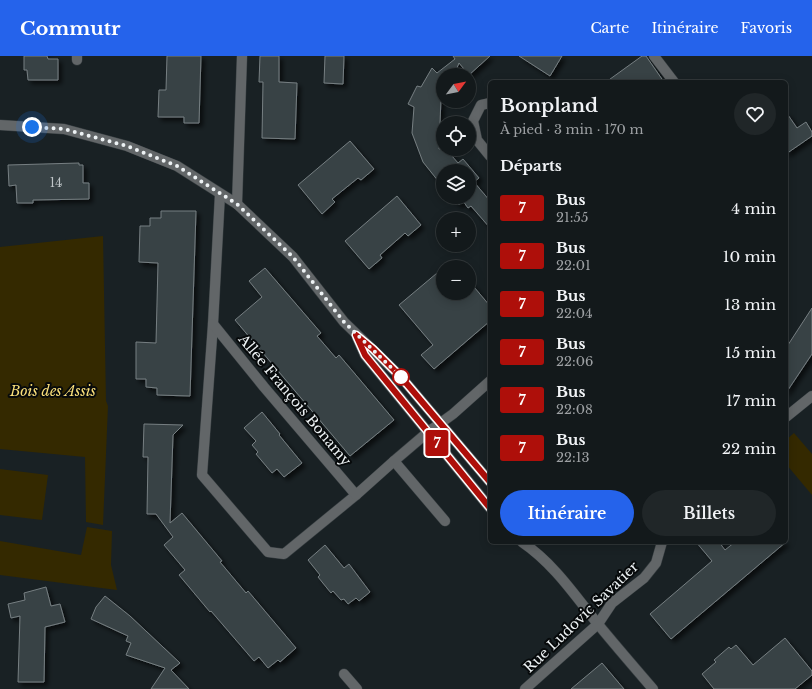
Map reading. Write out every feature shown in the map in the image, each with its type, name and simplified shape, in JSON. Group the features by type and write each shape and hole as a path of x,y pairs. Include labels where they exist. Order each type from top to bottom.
{"street":[{"path":"237,204 242,56"},
{"path":"654,56 672,80"},
{"path":"488,103 481,105 473,121 477,140 488,154"},
{"path":"0,125 64,129 127,146 177,166 237,204 293,257 344,322 401,377 488,480"},
{"path":"220,194 213,324 202,475 268,552 284,554 356,495 428,432 453,414 488,383"},
{"name":"Allée François Bonamy","path":"213,324 264,387 356,495"},
{"path":"356,335 365,355 488,506"},
{"path":"788,415 812,396"},
{"path":"394,461 445,521"},
{"path":"525,544 538,552"},
{"path":"533,544 538,552 570,587 598,624 653,689"},
{"name":"Rue Ludovic Savatier","path":"526,689 598,624 612,603 644,578 656,563 661,544"},
{"path":"344,674 357,689"}],"green space":[{"name":"Bois des Assis","path":"103,236 106,401 108,406 103,525 86,522 85,457 0,449 0,247"},
{"path":"794,433 812,454 812,495 788,466 788,438"},
{"path":"0,469 48,475 42,520 0,515"},
{"path":"87,527 112,531 111,565 117,590 0,575 0,541 81,555"}],"building":[{"path":"24,56 47,56 48,59 58,59 58,80 28,80 27,70 24,70"},
{"path":"167,56 201,56 199,123 184,123 184,117 158,117 159,90 166,90"},
{"path":"260,56 279,56 279,82 297,83 295,139 262,138 263,82 259,82"},
{"path":"325,56 344,56 343,84 324,83"},
{"path":"453,56 490,56 476,69 463,68 459,63 457,68 443,68 455,59"},
{"path":"519,56 562,56 550,76"},
{"path":"642,56 646,56 663,80 609,80"},
{"path":"432,68 436,72 436,108 441,108 440,116 436,116 436,156 452,156 458,163 463,159 467,164 436,164 436,178 423,162 412,133 414,107 408,104 417,86 421,87"},
{"path":"788,115 797,128 806,122 812,132 812,136 788,153"},
{"path":"350,141 374,169 361,180 358,178 332,199 335,202 322,214 298,185"},
{"path":"79,163 79,165 83,165 83,183 89,183 89,199 33,200 33,203 17,203 16,185 9,186 8,165"},
{"path":"476,184 488,199 488,226 471,206 468,208 465,204 476,204"},
{"path":"397,196 421,225 408,236 405,233 380,255 382,258 369,269 345,241"},
{"path":"161,211 196,211 190,396 157,395 157,388 146,387 146,379 136,379 136,342 156,343 158,263 139,262 140,226 150,226 150,218 161,218"},
{"path":"265,268 321,333 317,336 336,358 339,355 394,420 350,456 235,320 262,297 249,281"},
{"path":"436,274 436,300 476,300 476,289 488,304 488,323 434,369 421,355 433,345 399,305"},
{"path":"812,308 812,354 788,390 788,345"},
{"path":"262,412 302,463 284,477 277,469 272,473 256,454 258,452 252,445 256,441 244,428"},
{"path":"144,424 183,425 173,435 170,523 182,513 222,561 220,562 246,593 248,591 296,648 280,662 278,660 268,668 259,657 254,661 179,575 185,570 164,545 173,537 156,514 147,514 148,457 143,457"},
{"path":"698,544 720,544 725,550 732,544 784,544 671,639 650,614 712,561"},
{"path":"325,545 344,568 349,564 370,592 359,601 356,598 348,604 344,599 341,600 333,591 331,593 318,577 320,575 308,560"},
{"path":"46,587 51,606 60,604 65,622 45,627 44,682 18,682 20,616 11,618 8,604 25,600 24,593"},
{"path":"105,596 130,616 180,663 171,670 189,689 151,689 165,668 126,655 131,643 126,641 128,636 91,619 96,607"},
{"path":"785,638 812,671 812,675 795,689 714,689 702,674 716,662 714,660 729,647 731,649 736,645 753,665"},
{"path":"602,663 624,689 571,689"}],"bus line":[{"name":"7","path":"488,480 401,377 373,349 356,335 365,355 488,506"}],"route":[{"path":"32,127 64,129 127,146 177,166 237,204 293,257 344,322 401,377"}]}
